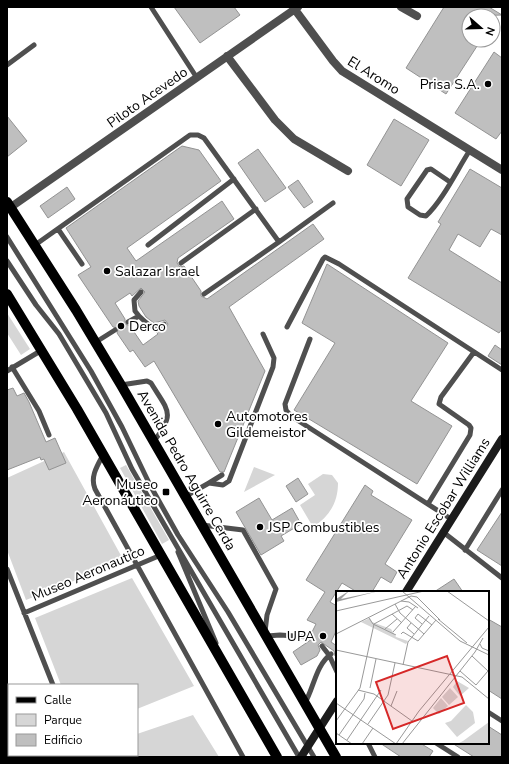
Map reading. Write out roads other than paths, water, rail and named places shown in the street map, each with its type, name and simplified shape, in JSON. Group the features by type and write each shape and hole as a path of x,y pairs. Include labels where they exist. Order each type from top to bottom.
{"main road":[{"name":"Avenida Pedro Aguirre Cerda","path":"9,205 121,384 336,757"},
{"path":"7,294 42,350 277,757"}],"street":[{"path":"401,7 417,16"},
{"name":"Piloto Acevedo","path":"9,205 197,78 295,8"},
{"name":"El Aromo","path":"295,8 342,71 502,170"},
{"path":"227,56 275,120 289,134 310,150 348,171"},
{"name":"Antonio Escobar Williams","path":"407,591 502,439"},
{"path":"300,757 336,703"}],"lane":[{"path":"151,7 197,78"},
{"path":"7,65 34,46"},
{"path":"35,245 190,135 198,135 204,138 279,242"},
{"path":"450,182 431,170 427,170 407,199 408,207 420,215 426,216 431,211 450,182 470,150"},
{"path":"148,245 234,179"},
{"path":"204,294 333,203"},
{"path":"181,262 256,209"},
{"path":"58,229 82,264"},
{"path":"7,237 91,371 122,427 150,485 178,535 228,612 314,757"},
{"path":"287,327 322,259 325,257 339,264 502,370"},
{"path":"7,261 71,354 112,425 132,469 300,757"},
{"path":"141,292 134,300 135,311 150,327 154,328 164,324"},
{"path":"128,322 139,316"},
{"path":"96,342 115,330"},
{"path":"209,483 223,485 229,481 273,367 274,358 263,334"},
{"path":"310,339 285,404 286,410 291,416 451,519"},
{"path":"42,350 9,369 39,411 49,435"},
{"path":"428,504 470,435 471,428 469,425 439,404 441,397 474,352"},
{"path":"121,384 147,381 151,383 168,410 166,426 154,441"},
{"path":"103,455 95,471 94,486 243,757"},
{"path":"186,496 222,475"},
{"path":"465,550 502,490"},
{"path":"202,525 243,530 276,590 267,615 266,635 310,637"},
{"path":"169,531 229,673"},
{"path":"443,532 502,578"},
{"name":"Museo Aeronautico","path":"24,613 160,555"},
{"path":"7,569 52,684"},
{"path":"322,646 330,654 336,669"},
{"path":"305,703 320,666 330,654"},
{"path":"489,713 502,721"},
{"path":"368,744 375,757"},
{"path":"438,744 458,757"}],"place":[{"name":"Prisa S.A.","path":"488,84"},
{"name":"Salazar Israel","path":"107,271"},
{"name":"Derco","path":"121,326"},
{"name":"Automotores Gildemeistor","path":"218,424"},
{"name":"Museo Aeronáutico","path":"166,492"},
{"name":"JSP Combustibles","path":"260,527"},
{"name":"UPA","path":"323,636"}]}
